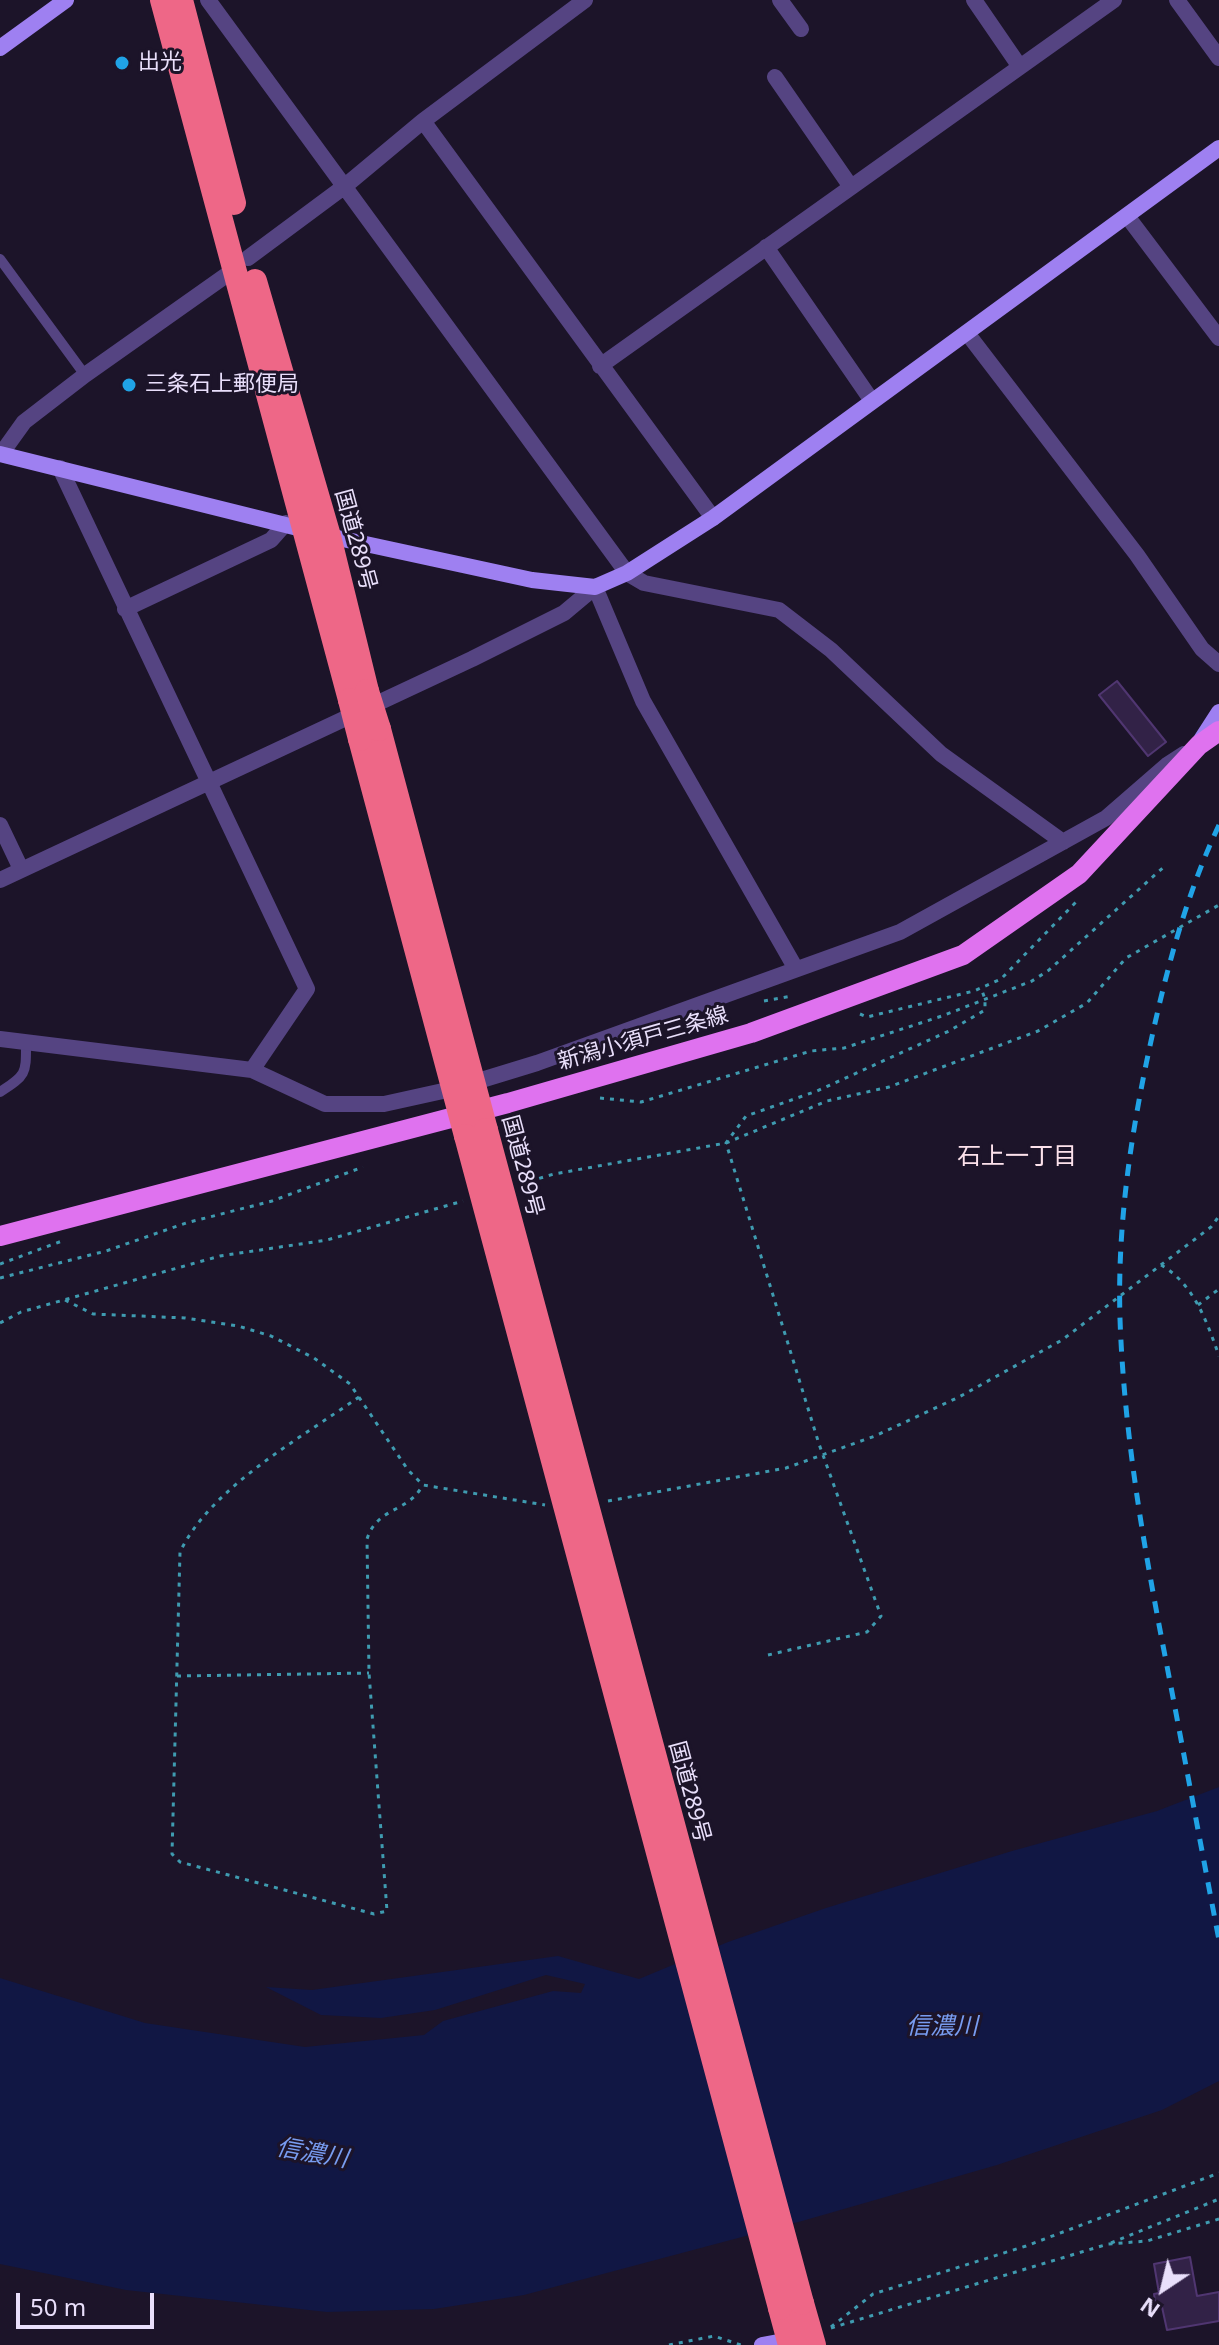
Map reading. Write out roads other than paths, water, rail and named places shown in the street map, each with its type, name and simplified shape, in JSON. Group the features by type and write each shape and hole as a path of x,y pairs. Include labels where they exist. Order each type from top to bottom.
{"highway":[{"name":"国道289号","path":"162,0 241,264"},
{"name":"国道289号","path":"181,0 241,264 307,529 370,734 791,2306 814,2345"},
{"name":"国道289号","path":"789,2342 791,2306"}],"main road":[{"name":"新潟小須戸三条線","path":"0,1236 473,1123 751,1033 963,955 1079,874 1199,745 1219,731"}],"street":[{"path":"0,48 66,0"},
{"path":"208,0 627,573 644,583 779,610 831,650 941,754 1063,842"},
{"path":"585,0 423,121 345,186 24,422 1,454 532,580 595,587"},
{"path":"780,0 801,29"},
{"path":"974,0 1020,67"},
{"path":"600,366 1114,0"},
{"path":"1177,0 1219,58"},
{"path":"775,77 851,187"},
{"path":"423,121 713,518"},
{"path":"0,880 564,613 595,587 627,573 713,518 1219,148"},
{"path":"1127,216 1219,338"},
{"path":"766,247 872,401"},
{"path":"967,333 1137,555 1202,649 1219,664"},
{"path":"60,468 307,989 252,1070"},
{"path":"125,609 271,540 307,529"},
{"path":"595,587 643,701 796,969"},
{"path":"0,1039 252,1070 325,1104 384,1104 463,1086 900,932 1106,818 1167,765 1199,745 1219,712"},
{"path":"0,825 21,869"},
{"path":"762,2345 789,2342"}],"lane":[{"path":"0,259 85,375"},
{"path":"0,1092 21,1079 26,1071 26,1043"}],"water":[{"name":"信濃川","path":"1219,1787 1219,2081 1162,2110 997,2165 802,2221 524,2295 434,2309 327,2312 126,2290 0,2264 0,1978 145,2023 305,2047 424,2035 443,2021 553,1991 581,1993 585,1984 546,1975 435,2010 381,2018 321,2015 266,1987 312,1990 558,1956 639,1979 728,1942 826,1908 1157,1811"}],"railway":[{"path":"1219,825 1180,926 1153,1032 1128,1174 1120,1283 1122,1362 1136,1491 1219,1940"}],"place":[{"name":"出光","path":"122,63"},
{"name":"三条石上郵便局","path":"129,385"}],"district":[{"name":"石上一丁目","path":"1017,1157"}]}
